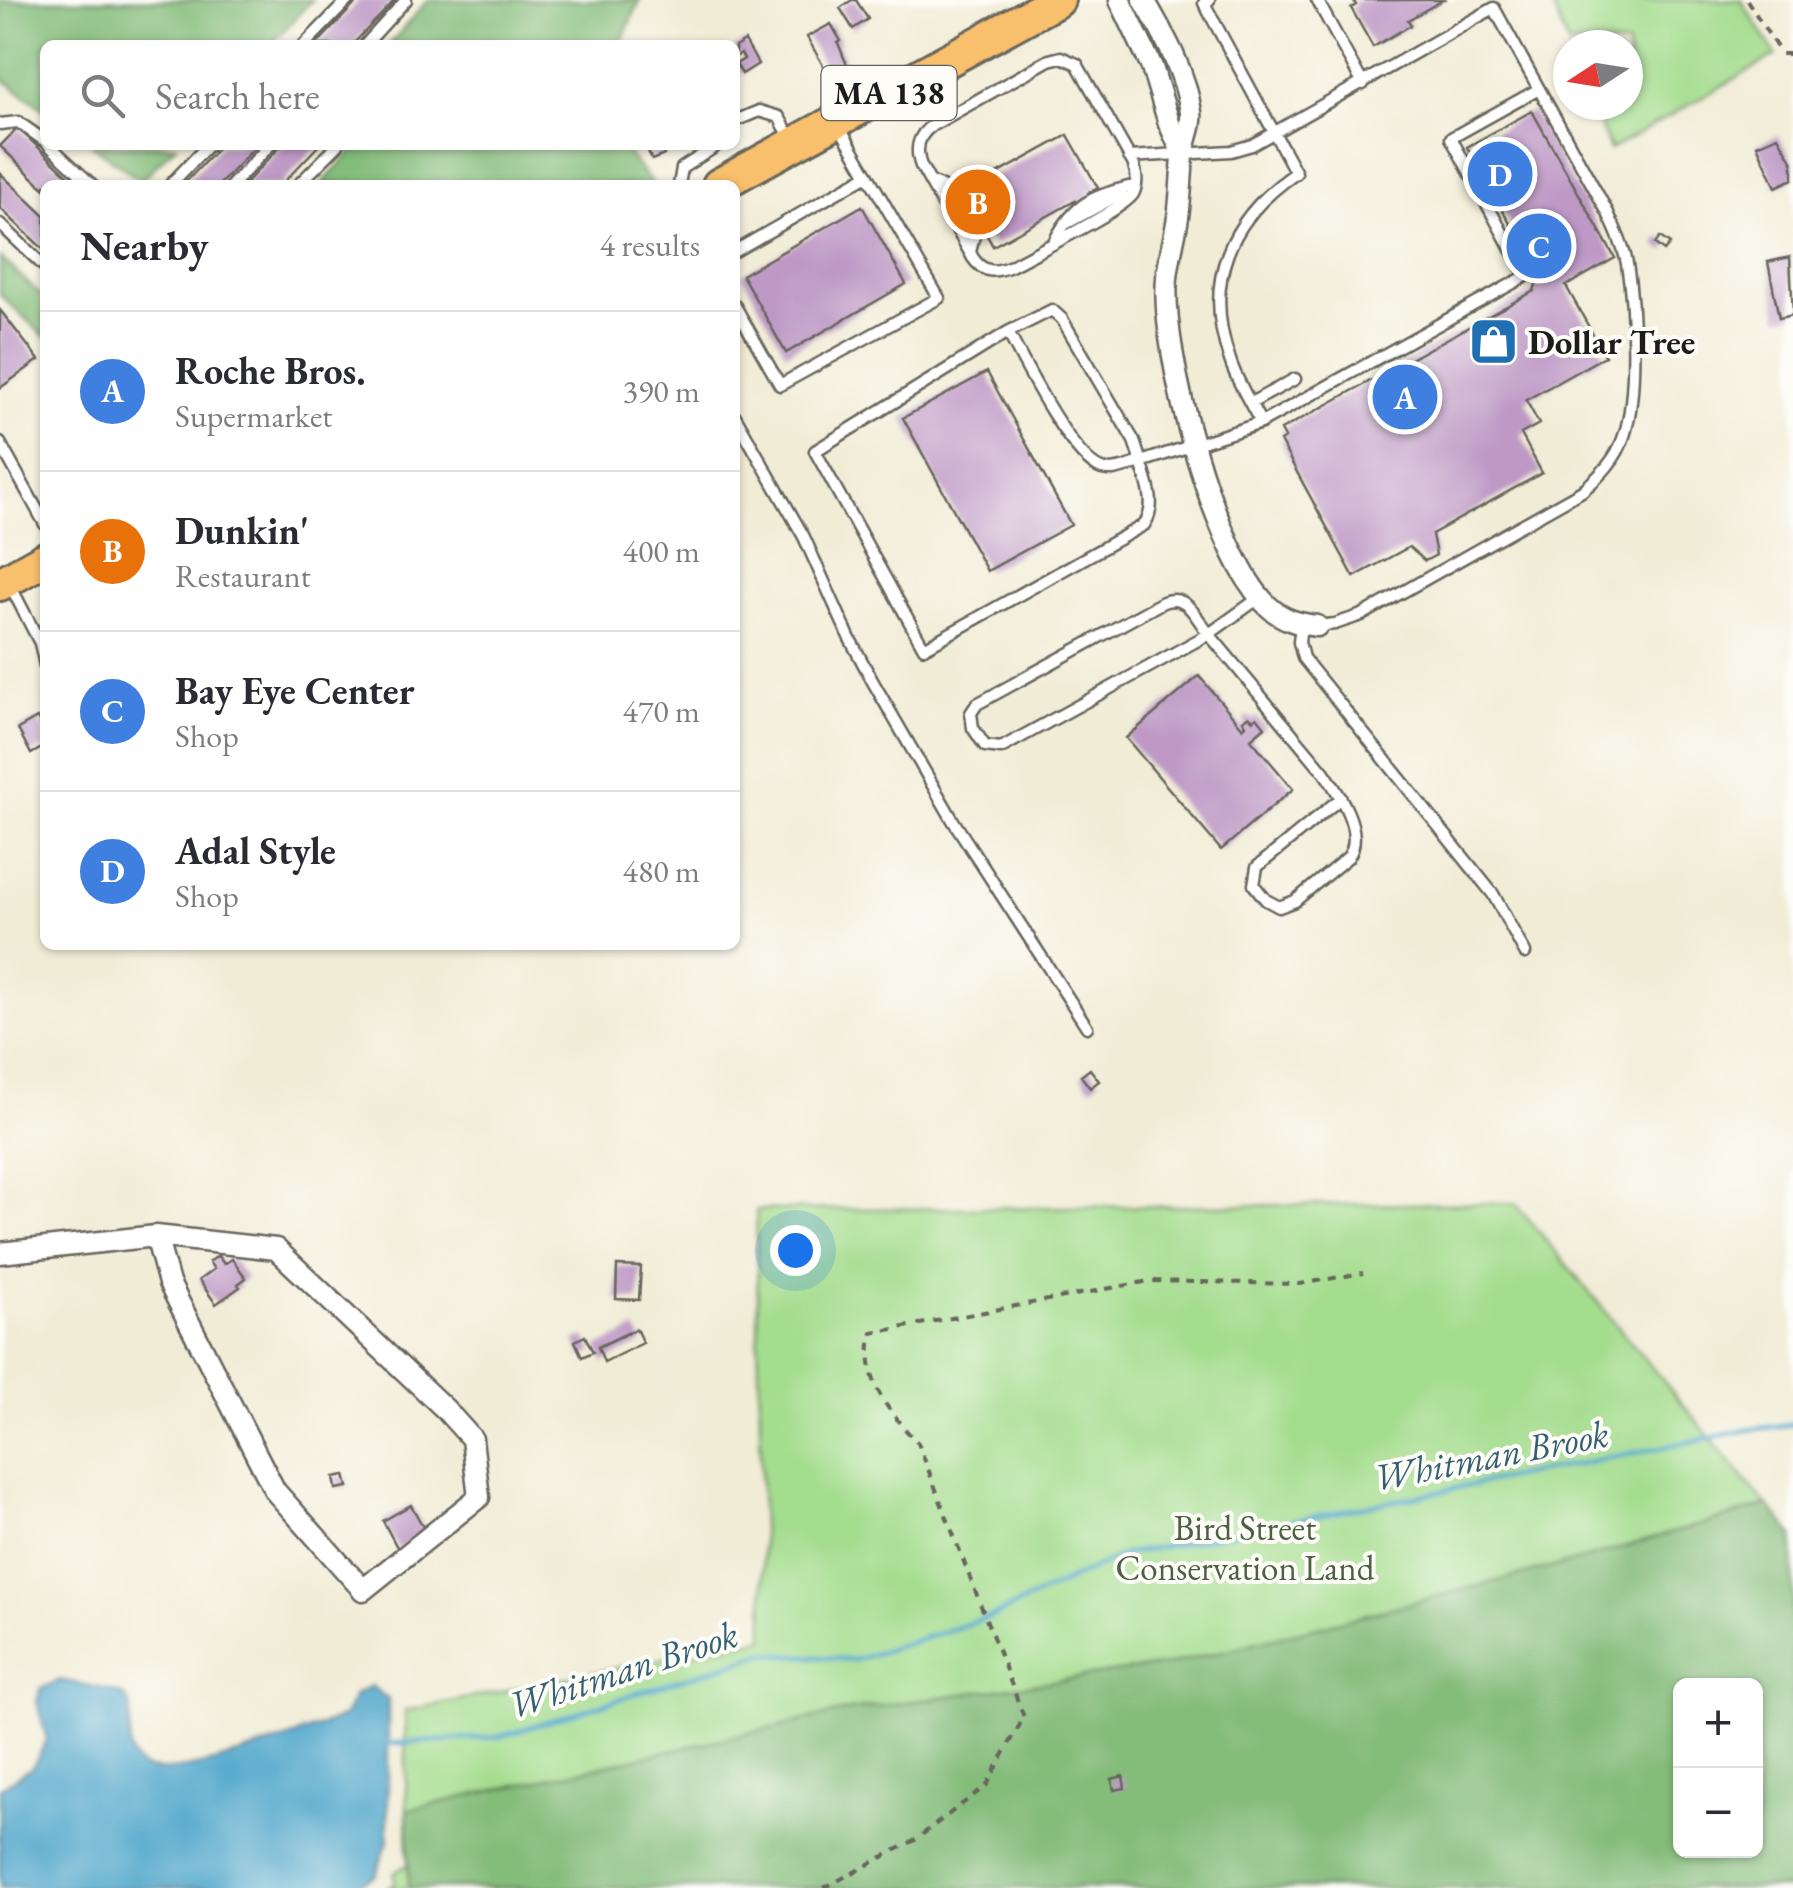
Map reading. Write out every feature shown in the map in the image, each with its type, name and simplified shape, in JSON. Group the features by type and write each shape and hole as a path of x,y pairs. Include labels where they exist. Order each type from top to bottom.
{"main road":[{"name":"MA 138","path":"729,180 1058,0"},
{"path":"4,582 40,562"}],"street":[{"path":"1120,0 1152,67 1183,154"},
{"path":"1144,0 1172,52 1192,117 1183,154 1167,304 1173,356 1196,446 1225,541 1259,598 1277,614 1309,625"},
{"path":"0,1253 156,1236 276,1249 446,1409 472,1439 479,1497 363,1590 275,1490 170,1283 156,1236"}],"lane":[{"path":"309,40 348,0"},
{"path":"370,40 406,0"},
{"path":"1209,0 1204,3 1296,172 1265,195 1246,216 1232,244 1221,283 1220,318 1227,352 1261,423"},
{"path":"1317,0 1364,84"},
{"path":"1129,156 1237,150 1364,84 1492,4 1608,213 1627,264 1632,380 1624,436 1600,476 1582,491 1362,615 1335,624 1309,625 1300,642 1303,658 1312,672 1493,894 1525,954"},
{"path":"1058,57 1077,64 1129,156 1136,170 1136,185 1125,201 996,271 981,268 970,252 918,154 924,131 1058,57"},
{"path":"1008,332 1050,410 1094,465 1113,470 1261,423 1526,276 1450,138 1539,89"},
{"path":"740,119 759,111 779,117 794,144"},
{"path":"740,315 780,386 939,298 836,121"},
{"path":"0,124 18,122 40,138"},
{"path":"54,150 87,180"},
{"path":"175,180 203,150"},
{"path":"237,180 265,150"},
{"path":"303,180 333,150"},
{"path":"680,180 682,168 712,150"},
{"path":"718,150 725,180"},
{"path":"740,248 868,175"},
{"path":"930,181 961,198 976,227 970,252"},
{"path":"1054,241 1072,212 1104,194 1136,185"},
{"path":"0,224 40,262"},
{"path":"1048,310 1058,314 1134,440 1141,462 1151,509 1140,528 924,648 815,451 1048,310"},
{"path":"1251,404 1295,379"},
{"path":"740,425 804,537 848,637 900,729 954,822 1086,1027"},
{"path":"0,443 40,515"},
{"path":"4,582 32,629 40,652"},
{"path":"1259,598 1209,634 1005,746 988,748 974,728 971,713 980,702 1167,600 1179,599 1186,603 1209,634 1324,772 1340,798 1354,838 1352,852 1291,903 1270,903 1254,885 1257,867 1340,798"},
{"path":"32,629 40,625"}],"path":[{"path":"1746,0 1781,54 1793,54"},
{"path":"824,1888 915,1840 987,1785 1024,1717 918,1443 885,1408 867,1353 872,1334 1149,1281 1300,1284 1363,1273"}],"green space":[{"path":"0,0 312,0 275,40 40,40 40,106 0,77"},
{"path":"428,0 640,0 622,40 393,40"},
{"path":"1550,0 1741,0 1776,55 1610,150 1598,120 1643,120 1643,30 1562,30"},
{"path":"99,150 171,150 140,180"},
{"path":"353,150 625,150 649,180 326,180"},
{"path":"0,257 40,294 40,332 0,295"},
{"name":"Bird Street Conservation Land","path":"1515,1203 1793,1537 1793,1888 386,1888 395,1884 394,1872 408,1865 405,1711 764,1638 756,1210"},
{"path":"1768,1505 1793,1535 1793,1888 409,1888 407,1810 850,1710 1167,1665 1572,1562"}],"water":[{"path":"59,1680 106,1689 127,1699 132,1756 138,1764 153,1770 177,1769 239,1755 302,1733 344,1716 355,1695 371,1686 388,1699 388,1841 376,1875 351,1888 0,1888 0,1788 32,1767 47,1740 37,1702 40,1689"}],"building":[{"path":"359,0 395,0 357,40 321,40"},
{"path":"856,0 868,19 853,29 840,8"},
{"path":"1353,0 1443,0 1373,47 1351,8 1356,5"},
{"path":"831,24 841,41 838,43 847,65 831,74 807,37"},
{"path":"745,41 758,64 742,74 740,62 744,59 740,44"},
{"path":"1532,111 1615,258 1566,286 1605,356 1526,400 1539,424 1521,434 1542,473 1432,534 1436,555 1425,561 1409,547 1354,577 1280,441 1285,438 1281,430 1534,291 1539,275 1467,147"},
{"path":"18,128 73,180 40,180 40,184 0,146"},
{"path":"1068,135 1098,188 1088,193 1095,205 1081,212 1075,201 993,246 963,193"},
{"path":"1778,136 1793,162 1793,179 1776,187 1757,145"},
{"path":"216,150 252,150 224,180 188,180"},
{"path":"277,150 314,150 286,180 249,180"},
{"path":"647,150 662,150 664,155 652,160"},
{"path":"0,173 40,211 40,246 0,208"},
{"path":"862,206 906,284 786,353 742,275"},
{"path":"1660,237 1670,244 1664,251 1655,244"},
{"path":"1790,257 1793,315 1779,318 1768,262"},
{"path":"0,310 39,360 0,388"},
{"path":"987,372 1071,525 987,571 903,418"},
{"path":"1199,676 1243,728 1243,720 1257,717 1265,727 1251,739 1293,789 1221,850 1126,738"},
{"path":"37,718 40,749 31,754 18,729"},
{"path":"1090,1069 1099,1081 1090,1088 1081,1076"},
{"path":"218,1256 224,1264 232,1259 246,1278 216,1304 199,1280 214,1269 209,1262"},
{"path":"617,1266 641,1267 639,1300 616,1299"},
{"path":"636,1329 643,1343 604,1362 598,1347"},
{"path":"585,1336 593,1352 582,1357 575,1341"},
{"path":"345,1475 348,1487 336,1489 334,1477"},
{"path":"411,1505 427,1534 398,1549 383,1521"},
{"path":"1123,1776 1125,1788 1114,1790 1112,1779"}],"waterway":[{"name":"Whitman Brook","path":"384,1744 499,1737 765,1653 855,1660 996,1615 1122,1555 1793,1424"}],"place":[{"name":"Adal Style","path":"1500,174"},
{"name":"Dunkin'","path":"978,202"},
{"name":"Bay Eye Center","path":"1539,246"},
{"name":"Dollar Tree","path":"1493,341"},
{"name":"Roche Bros.","path":"1405,397"}]}
